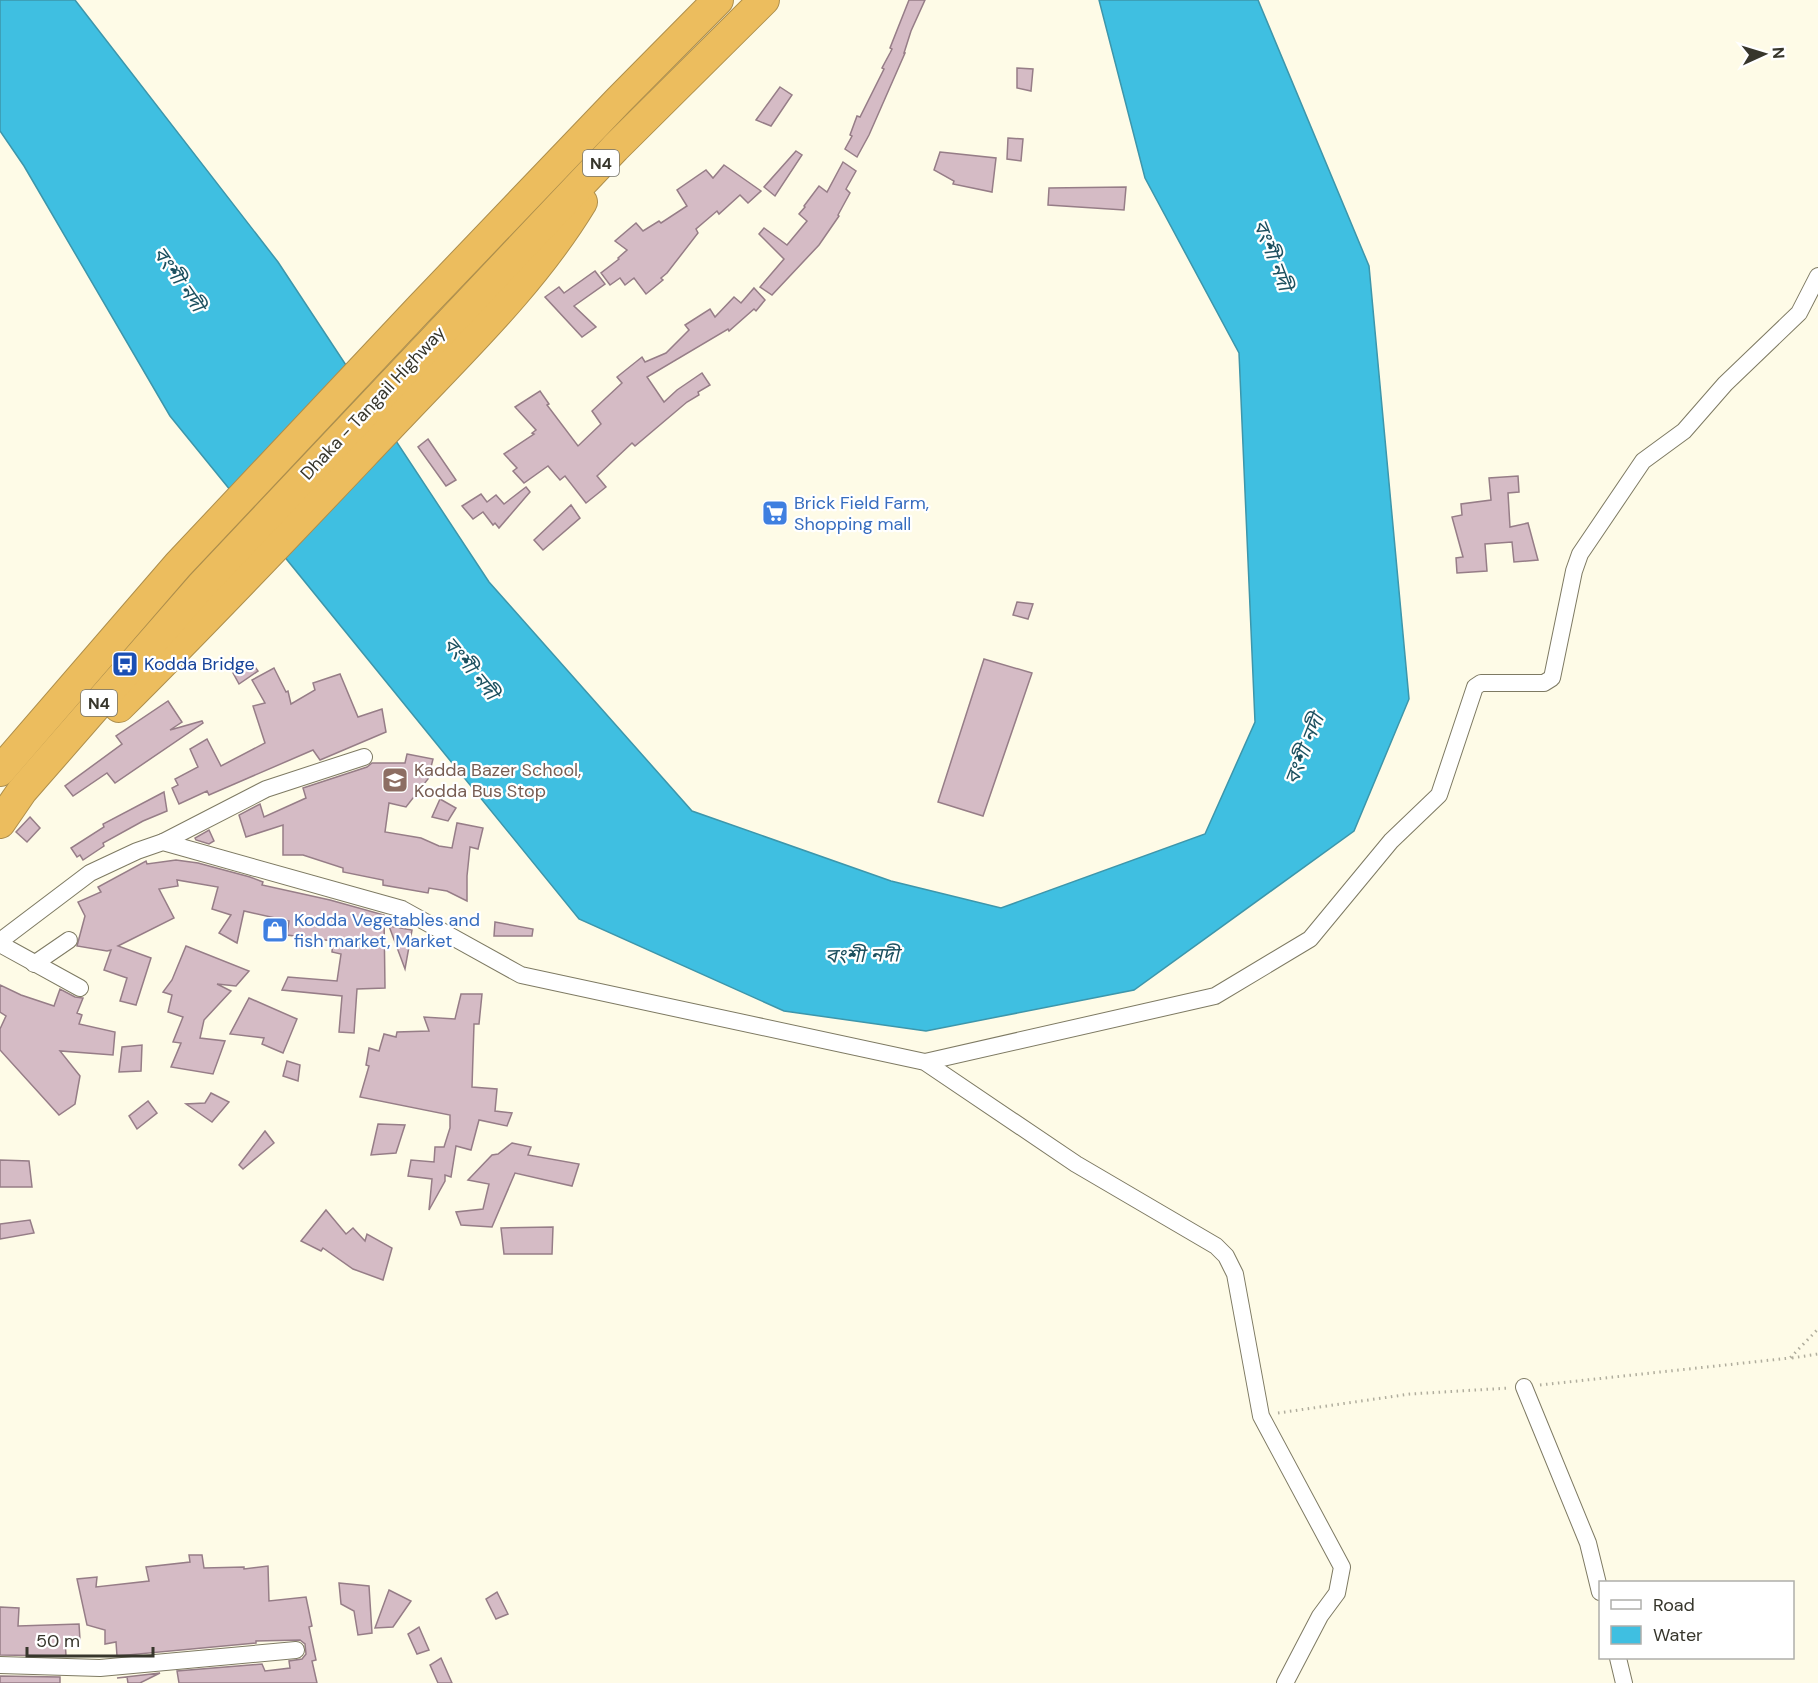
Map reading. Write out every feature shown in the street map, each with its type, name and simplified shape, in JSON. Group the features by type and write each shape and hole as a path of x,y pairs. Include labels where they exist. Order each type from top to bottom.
{"highway":[{"name":"Dhaka - Tangail Highway","path":"0,771 178,565 618,100 718,0"},
{"name":"Dhaka - Tangail Highway","path":"0,823 30,782 212,594 441,330 615,148 764,0"},
{"path":"212,594 459,354 531,274 559,238 615,148"}],"street":[{"path":"925,1062 1215,996 1310,939 1391,841 1439,795 1475,687 1481,682 1544,682 1552,678 1574,571 1580,554 1643,461 1684,431 1725,384 1799,313 1818,276"},
{"path":"80,988 0,943 90,873 137,850 163,842 266,789 364,757"},
{"path":"163,842 402,909 521,975 925,1062 1076,1164 1216,1246 1226,1256 1235,1274 1261,1416 1342,1567 1337,1593 1320,1616 1285,1683"},
{"path":"34,964 69,940"},
{"path":"1524,1387 1588,1543 1599,1588"},
{"path":"0,1665 100,1668 296,1650"},
{"path":"1618,1659 1624,1683"}],"path":[{"path":"1790,1358 1818,1329"},
{"path":"1261,1416 1410,1394 1524,1387 1818,1354"}],"water":[{"name":"বংশী নদী","path":"0,0 75,0 278,262 489,582 692,811 891,881 1001,908 1205,834 1255,722 1239,353 1145,178 1099,0 1258,0 1369,266 1409,699 1354,831 1134,990 926,1031 784,1011 579,919 170,416 24,166 0,131"}],"building":[{"path":"909,0 925,0 911,31 905,53 857,157 845,149 852,136 850,135 857,116 860,117 884,69 882,68 892,49 890,48"},
{"path":"1017,68 1033,69 1031,91 1017,88"},
{"path":"780,87 792,95 771,126 756,120"},
{"path":"1008,138 1023,139 1021,161 1007,159"},
{"path":"796,151 802,155 775,196 764,187"},
{"path":"940,152 996,158 992,192 953,184 954,181 934,170"},
{"path":"843,162 856,171 846,189 850,193 839,216 819,245 772,295 760,287 784,259 759,234 764,228 787,245 807,221 799,214 804,206 819,186 827,192"},
{"path":"724,165 761,191 748,203 740,195 719,214 717,211 696,229 698,233 661,278 663,280 646,294 634,278 625,285 620,278 610,285 601,273 627,250 615,241 636,223 643,231 659,221 661,223 687,206 677,190 706,170 713,178"},
{"path":"1126,187 1124,210 1048,205 1049,188"},
{"path":"595,271 605,284 574,306 596,327 582,337 545,297 559,287 564,293"},
{"path":"754,288 765,300 756,311 754,309 729,331 728,329 647,377 664,402 702,373 710,385 698,392 699,395 687,402 635,446 632,443 597,476 606,487 586,503 565,476 560,480 548,466 524,483 513,471 517,468 504,454 534,434 532,433 536,430 515,407 540,391 549,404 547,405 578,446 601,424 592,411 622,383 617,377 642,357 645,362 666,353 689,330 685,325 710,309 715,317 734,297 741,303"},
{"path":"428,439 456,480 446,486 418,447"},
{"path":"1518,476 1519,492 1508,493 1510,527 1528,523 1538,560 1514,562 1512,542 1485,544 1487,571 1457,573 1456,558 1463,557 1452,517 1462,515 1461,504 1491,500 1489,478"},
{"path":"526,487 530,492 499,528 495,523 493,525 483,512 473,519 462,506 481,494 487,502 496,495 504,504"},
{"path":"571,505 580,518 543,550 534,540"},
{"path":"1017,602 1033,604 1028,619 1013,615"},
{"path":"984,659 1032,673 983,816 938,802"},
{"path":"250,660 258,671 239,684 233,673"},
{"path":"274,668 286,692 288,691 291,704 315,690 313,683 340,674 358,717 382,709 386,732 320,760 313,750 209,795 207,791 179,804 172,788 178,785 175,779 198,767 190,749 207,739 221,766 265,743 253,706 265,703 252,680"},
{"path":"168,701 182,722 170,730 202,721 203,723 115,783 107,773 73,796 65,786 122,744 116,736"},
{"path":"407,754 433,759 428,779 406,807 389,803 385,832 421,838 439,846 452,848 457,823 483,828 478,849 470,847 467,901 447,891 429,888 428,893 383,885 383,880 343,872 343,868 303,855 283,855 283,825 246,837 239,815 260,804 264,817 306,798 303,788 367,767 372,763 405,763"},
{"path":"164,792 167,811 103,843 104,846 83,860 80,855 77,857 71,848 104,827 103,824"},
{"path":"440,799 456,808 448,821 432,817"},
{"path":"30,817 40,828 27,842 16,832"},
{"path":"209,830 214,841 209,844 196,840 195,838"},
{"path":"176,860 198,863 250,877 263,882 262,885 384,915 385,988 357,989 354,1033 339,1032 342,996 282,990 288,977 337,981 341,954 332,952 333,941 287,935 289,921 244,911 237,943 219,933 231,915 212,909 218,887 177,880 178,886 159,889 174,918 118,946 151,958 136,1005 120,1001 127,978 104,970 111,950 77,946 85,916 78,902 101,892 98,887 146,861 147,864"},
{"path":"495,922 533,929 532,936 494,936"},
{"path":"389,926 412,930 405,969"},
{"path":"186,946 249,971 236,986 217,984 231,991 204,1020 200,1038 225,1041 213,1074 171,1067 181,1043 173,1042 183,1017 168,1012 172,995 163,992 172,980"},
{"path":"0,985 54,1006 60,989 75,997 83,998 77,1013 82,1015 79,1024 115,1032 113,1055 60,1051 80,1076 75,1104 59,1115 0,1050 0,1029 6,1016 0,1012"},
{"path":"461,994 482,994 479,1024 474,1024 472,1087 497,1089 495,1111 512,1113 507,1126 479,1120 471,1150 456,1146 451,1177 445,1175 445,1181 429,1210 432,1179 408,1176 411,1160 434,1162 435,1147 444,1147 450,1128 450,1115 360,1097 369,1066 366,1065 369,1048 379,1051 384,1034 396,1037 397,1032 429,1031 424,1017 455,1019"},
{"path":"249,998 297,1019 283,1053 262,1044 264,1038 230,1034"},
{"path":"142,1045 141,1071 119,1072 122,1047"},
{"path":"287,1061 300,1065 298,1081 283,1076"},
{"path":"211,1093 229,1102 212,1122 186,1104 205,1103"},
{"path":"148,1101 157,1113 137,1129 129,1116"},
{"path":"378,1124 405,1125 396,1153 371,1155"},
{"path":"265,1131 274,1143 243,1169 239,1165"},
{"path":"512,1143 531,1147 528,1155 579,1164 572,1186 515,1173 492,1227 461,1225 456,1212 483,1209 489,1184 468,1180 492,1155 498,1154"},
{"path":"0,1160 29,1161 32,1187 0,1187"},
{"path":"326,1210 346,1234 353,1228 365,1241 367,1234 392,1248 383,1280 353,1269 323,1248 321,1251 301,1241"},
{"path":"30,1220 34,1233 0,1239 0,1224"},
{"path":"553,1227 552,1254 504,1254 501,1228"},
{"path":"189,1555 202,1555 204,1568 244,1567 244,1569 268,1566 269,1601 306,1597 312,1626 309,1627 316,1660 312,1661 317,1683 179,1683 177,1671 262,1664 265,1671 290,1668 289,1661 302,1659 306,1654 305,1644 300,1640 256,1641 256,1643 117,1656 116,1642 105,1644 105,1630 87,1625 77,1579 97,1577 96,1587 149,1581 146,1567 190,1562"},
{"path":"339,1583 369,1586 372,1633 358,1635 354,1611 341,1604"},
{"path":"389,1590 411,1601 393,1627 375,1628"},
{"path":"497,1592 508,1614 496,1619 486,1599"},
{"path":"0,1607 19,1608 18,1626 79,1624 80,1640 65,1638 66,1656 0,1655"},
{"path":"419,1627 429,1650 417,1654 408,1634"},
{"path":"441,1658 452,1683 438,1683 430,1665"},
{"path":"160,1673 140,1683 128,1683 127,1677 117,1678"},
{"path":"0,1676 60,1677 60,1683 0,1683"}],"place":[{"name":"Brick Field Farm, Shopping mall","path":"775,513"},
{"name":"Kodda Bridge","path":"125,664"},
{"name":"Kadda Bazer School, Kodda Bus Stop","path":"395,780"},
{"name":"Kodda Vegetables and fish market, Market","path":"275,930"}]}
